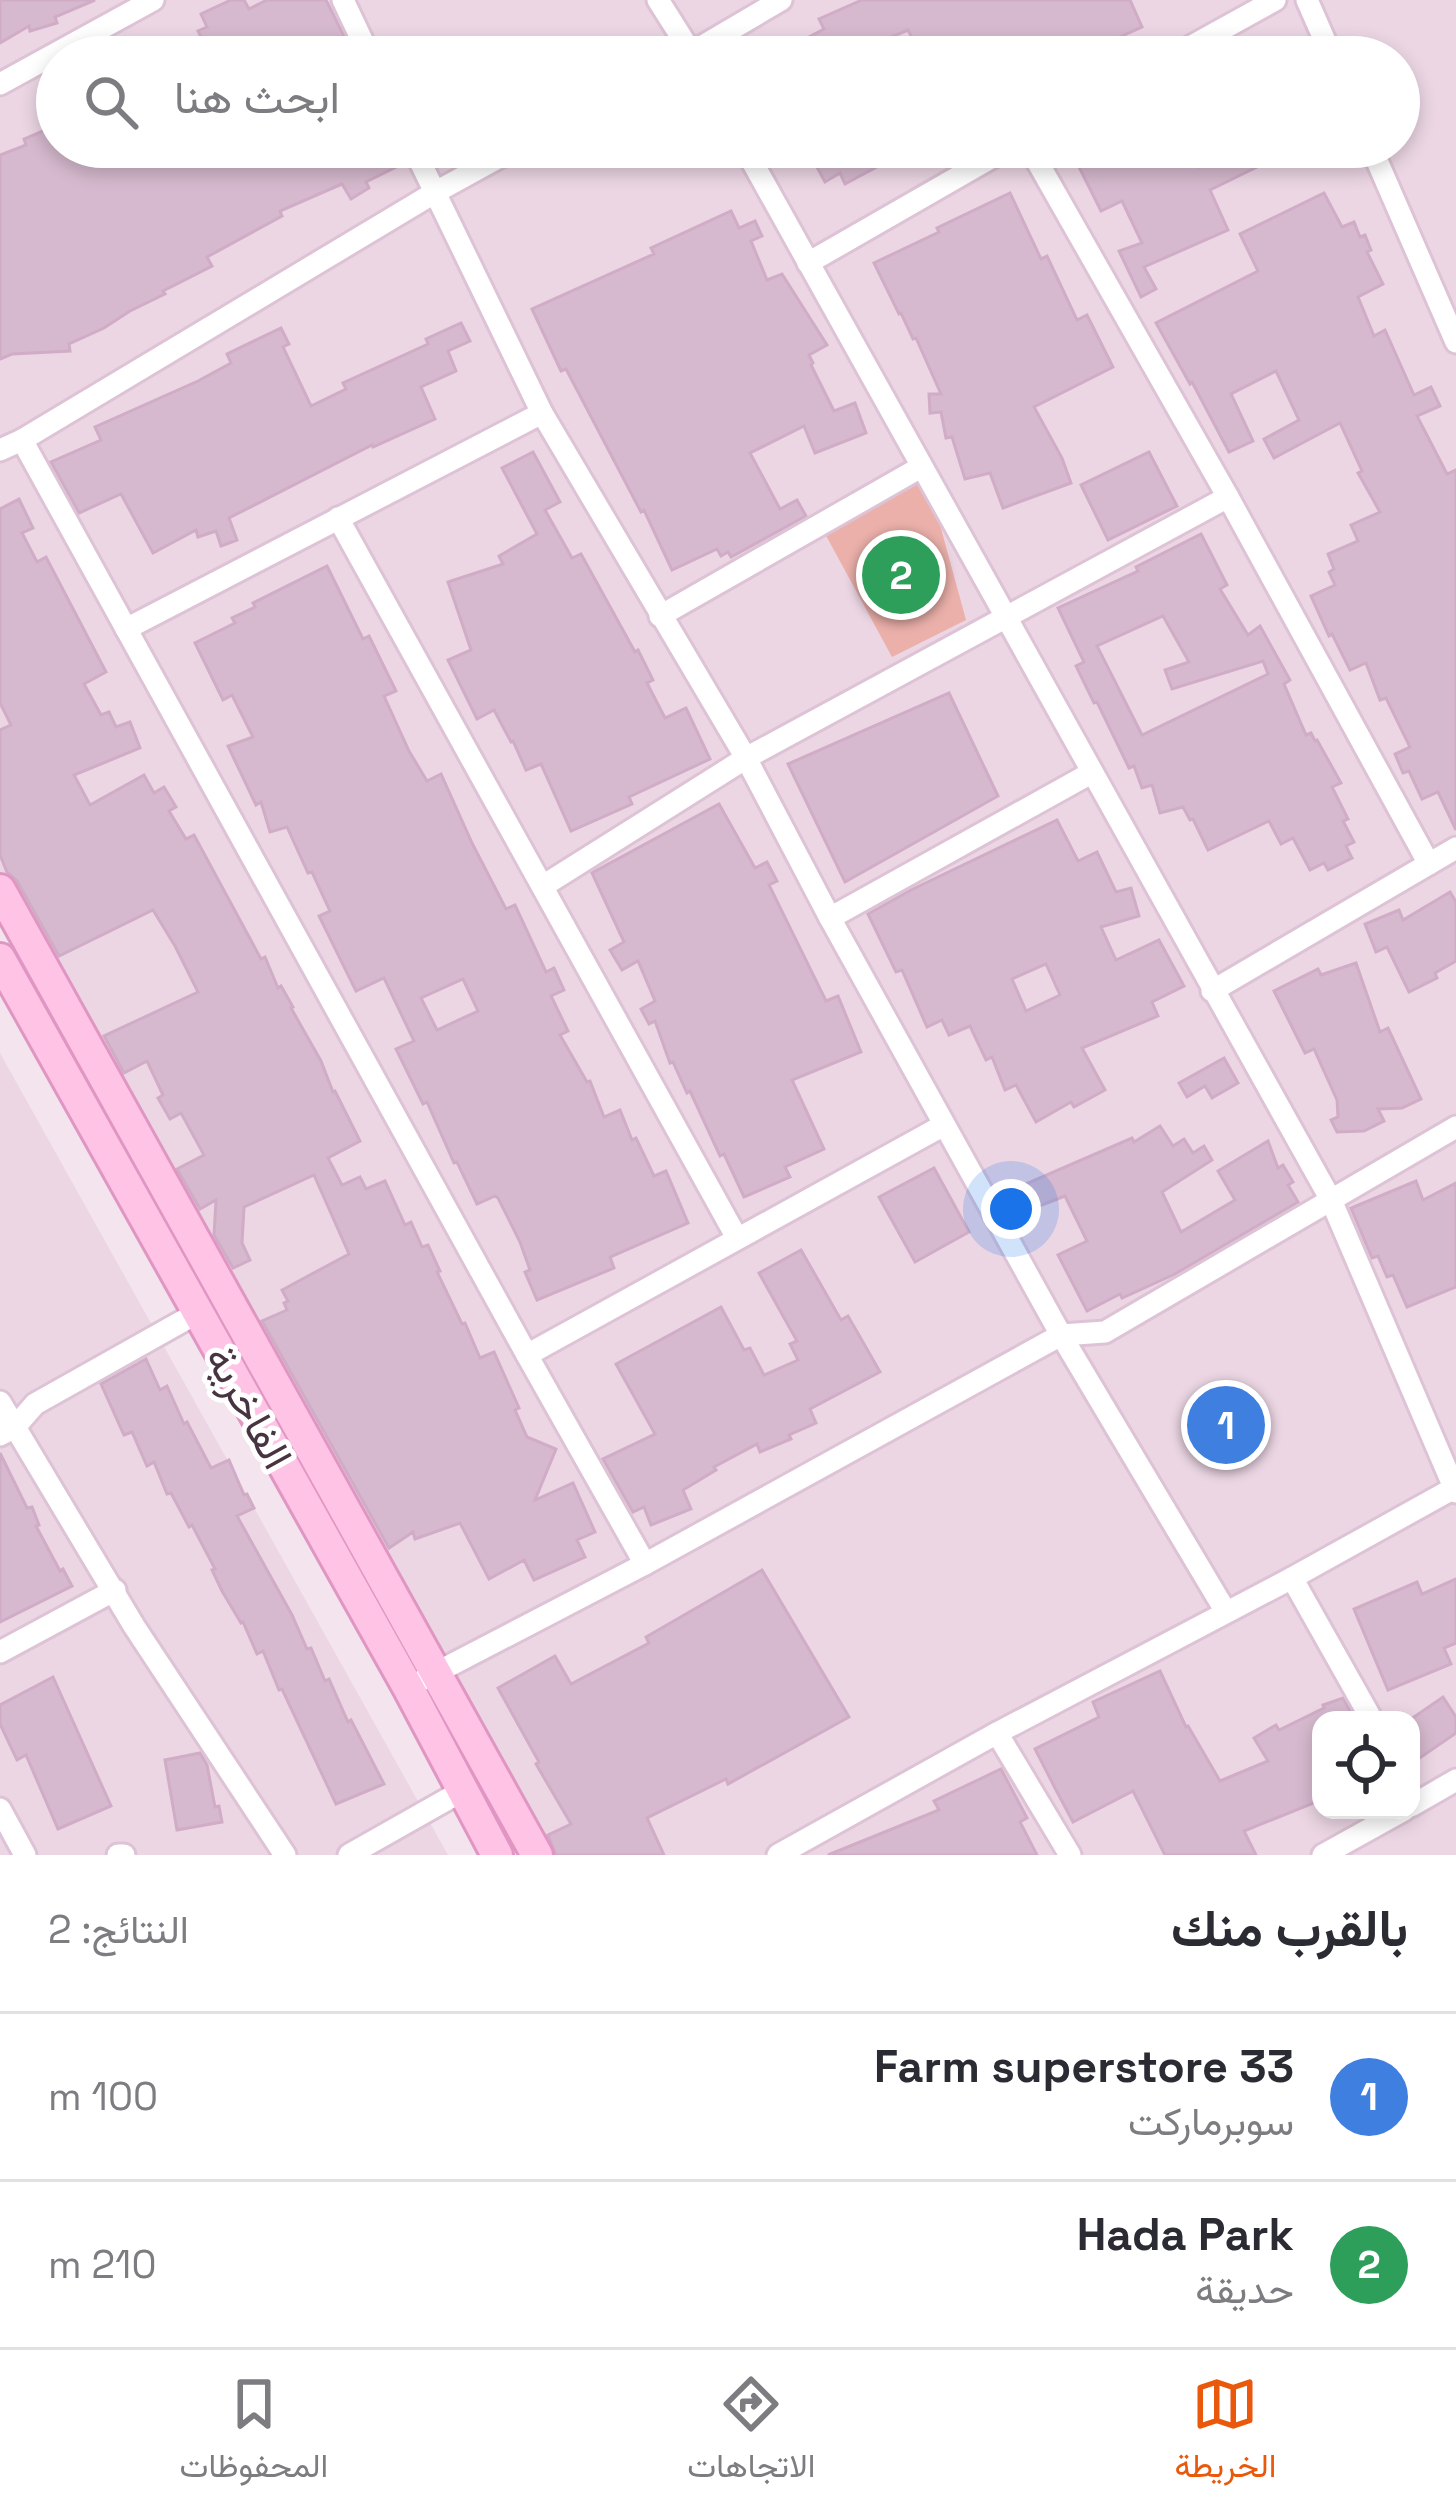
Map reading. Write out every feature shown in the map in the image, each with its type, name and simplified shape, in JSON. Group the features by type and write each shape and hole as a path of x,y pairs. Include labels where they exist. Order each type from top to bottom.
{"street":[{"path":"87,36 153,0"},
{"path":"343,0 360,36"},
{"path":"658,0 679,36"},
{"path":"722,36 781,0"},
{"path":"1210,36 1274,0"},
{"path":"1307,0 1323,36"},
{"path":"0,84 36,64"},
{"path":"422,168 542,413 746,758 1061,1335 1226,1612"},
{"path":"0,450 480,168"},
{"path":"756,168 1331,1200 1455,1489 997,1733 793,1852"},
{"path":"808,263 973,168"},
{"path":"1041,168 1429,864"},
{"path":"1380,168 1456,342"},
{"path":"126,629 542,413"},
{"path":"22,440 645,1564"},
{"path":"660,616 921,467"},
{"path":"543,886 746,758 1228,497"},
{"path":"338,518 737,1238"},
{"path":"830,918 1091,773"},
{"path":"1212,991 1456,848"},
{"path":"0,890 537,1855"},
{"name":"الفاخرية","path":"0,959 497,1855"},
{"path":"527,1355 944,1125"},
{"path":"409,1689 1061,1335 1105,1332 1456,1127"},
{"path":"7,1431 35,1404 197,1313"},
{"path":"0,1402 7,1431 285,1855"},
{"path":"1292,1578 1367,1711"},
{"path":"0,1652 115,1590"},
{"path":"997,1733 1070,1855"},
{"path":"1420,1798 1456,1780"},
{"path":"349,1855 462,1791"},
{"path":"0,1809 25,1855"},
{"path":"1323,1855 1383,1819"}],"shaded area":[{"path":"0,0 1456,0 1456,1855 537,1855 0,890"},
{"path":"927,477 966,620 892,657 823,530"},
{"path":"0,1053 448,1855 0,1855"}],"building":[{"path":"0,0 95,0 55,17 57,23 30,31 29,26 0,43"},
{"path":"231,0 244,0 249,9 267,0 326,0 344,36 200,36 198,31 207,27 201,14"},
{"path":"862,0 1130,0 1142,27 1122,36 911,36 908,30 894,36 811,36 824,29 819,19"},
{"path":"36,134 36,168 394,168 366,182 369,188 351,199 342,184 280,211 282,216 207,257 212,266 69,344 70,351 12,354 0,359 0,155 26,145 24,139"},
{"path":"817,168 875,168 845,184 840,173 825,182"},
{"path":"1080,168 1255,168 1210,190 1228,230 1144,267 1156,289 1141,297 1119,251 1142,243 1122,201 1101,211"},
{"path":"1010,193 1077,320 1087,315 1113,367 1034,407 1071,483 1003,508 990,473 965,479 952,437 946,438 941,412 930,413 929,394 941,394 874,263"},
{"path":"1324,193 1342,227 1354,222 1360,237 1365,235 1371,250 1367,252 1383,284 1358,297 1374,336 1385,330 1414,395 1431,387 1440,406 1417,416 1447,474 1456,470 1456,830 1438,792 1422,799 1409,771 1403,773 1395,754 1410,747 1386,698 1380,700 1366,663 1350,670 1311,596 1335,585 1328,554 1358,541 1351,525 1380,512 1358,473 1362,471 1340,423 1274,458 1264,439 1299,420 1276,371 1231,394 1253,441 1229,452 1156,323 1258,271 1240,234"},
{"path":"731,211 739,228 755,221 762,236 751,241 767,280 782,274 827,345 809,355 834,411 855,403 866,433 815,453 804,426 750,453 780,509 797,500 806,516 731,557 728,552 721,556 717,549 672,570 566,369 561,371 532,309 654,254 651,248"},
{"path":"461,323 470,341 448,351 456,371 421,387 435,419 372,445 229,518 237,540 221,546 216,531 198,537 196,530 153,553 121,494 79,513 51,462 101,440 95,427 198,381 231,363 227,354 281,328 289,344 283,347 311,406 346,389 343,383 428,344 426,339"},
{"path":"533,452 560,502 545,510 572,558 581,554 635,652 638,650 653,680 647,683 665,718 686,708 710,759 629,797 632,804 571,831 541,764 526,770 494,710 477,719 448,660 471,650 448,582 503,564 499,556 537,534 502,468"},
{"path":"1149,452 1177,506 1108,540 1081,485"},
{"path":"19,499 33,528 22,533 37,562 46,557 106,672 84,684 101,715 109,712 116,727 130,722 140,748 74,775 90,805 144,775 154,793 164,787 176,807 169,811 186,839 194,835 261,959 265,957 360,1141 328,1158 342,1185 360,1177 366,1189 385,1181 405,1225 411,1222 422,1247 428,1245 480,1358 494,1352 527,1437 556,1449 535,1500 573,1483 595,1532 577,1540 585,1557 534,1580 524,1560 489,1579 460,1523 415,1539 413,1532 389,1548 262,1321 287,1310 282,1290 349,1254 314,1175 244,1207 242,1243 250,1260 233,1268 214,1235 216,1200 200,1209 177,1169 204,1155 181,1113 170,1119 147,1061 124,1073 104,1036 198,992 175,946 153,910 59,956 17,881 7,872 0,855 0,730 11,725 0,703 0,509"},
{"path":"1201,534 1227,585 1220,589 1248,635 1260,626 1290,680 1284,684 1306,735 1311,733 1317,740 1341,783 1332,787 1348,819 1343,821 1354,842 1346,846 1352,858 1328,870 1324,863 1310,870 1293,838 1281,844 1269,821 1208,850 1183,807 1160,813 1152,785 1142,788 1134,766 1129,768 1094,703 1076,666 1084,662 1058,608 1138,571 1136,567","holes":["1163,616 1189,662 1165,670 1172,689 1263,661 1268,674 1142,735 1097,646"]},
{"path":"327,566 363,639 369,636 396,691 384,696 409,751 427,781 441,774 506,909 515,905 546,972 554,968 564,990 551,996 568,1031 560,1035 590,1081 604,1117 620,1110 654,1176 666,1171 688,1223 610,1257 614,1268 537,1300 525,1272 530,1270 520,1242 498,1198 477,1204 396,1049 414,1041 384,978 356,991 319,916 330,911 312,872 308,873 287,827 270,832 261,802 256,805 228,746 253,737 232,695 223,700 195,643 235,623 232,618 255,607 253,603","holes":["463,979 478,1011 437,1030 421,998"]},
{"path":"949,693 998,796 845,882 788,764"},
{"path":"719,804 755,868 767,862 777,881 769,885 826,1001 838,996 861,1052 792,1080 824,1149 785,1167 790,1177 744,1197 690,1091 687,1093 670,1063 655,1021 649,1024 641,1009 655,1001 638,961 622,970 610,950 624,942 592,873"},
{"path":"1057,820 1078,861 1097,852 1116,892 1131,888 1139,916 1101,927 1116,960 1159,940 1184,986 1152,1002 1158,1016 1082,1048 1105,1090 1036,1122 1016,1085 1005,1090 992,1057 986,1060 970,1026 949,1035 942,1020 927,1027 902,970 896,972 868,914","holes":["1046,964 1060,995 1026,1011 1012,979"]},
{"path":"1450,892 1456,902 1456,961 1435,973 1437,978 1409,992 1387,947 1376,952 1365,924 1399,910 1403,920"},
{"path":"1356,963 1380,1032 1388,1028 1421,1099 1402,1108 1378,1109 1384,1121 1364,1131 1337,1132 1331,1120 1338,1117 1337,1100 1314,1049 1305,1053 1274,991 1318,969 1321,975"},
{"path":"1224,1058 1238,1083 1212,1098 1205,1086 1187,1097 1179,1083"},
{"path":"1160,1126 1173,1146 1184,1139 1193,1153 1204,1146 1212,1160 1162,1192 1181,1232 1235,1200 1218,1171 1268,1141 1278,1168 1283,1165 1293,1182 1288,1185 1298,1202 1175,1274 1087,1311 1058,1255 1087,1241 1065,1196 1029,1210 1021,1186 1132,1138 1134,1142"},
{"path":"934,1168 969,1232 915,1262 879,1197"},
{"path":"1416,1181 1423,1200 1456,1183 1456,1287 1407,1307 1393,1275 1387,1277 1378,1256 1372,1258 1351,1208"},
{"path":"801,1250 841,1320 848,1316 880,1372 810,1409 816,1423 789,1435 791,1439 760,1452 757,1444 714,1467 716,1470 683,1490 691,1509 651,1525 644,1507 633,1512 603,1459 655,1434 616,1364 721,1307 764,1375 798,1360 790,1344 797,1341 759,1273"},
{"path":"146,1359 160,1390 167,1386 211,1468 229,1460 254,1508 237,1516 384,1784 336,1804 263,1651 257,1654 192,1525 189,1527 171,1493 167,1494 154,1462 147,1466 132,1432 124,1435 101,1384"},
{"path":"0,1453 72,1586 0,1622"},
{"path":"762,1570 849,1717 728,1784 726,1779 647,1818 664,1855 556,1855 548,1835 571,1824 498,1688 555,1656 571,1684 649,1643 646,1637"},
{"path":"1456,1579 1456,1643 1444,1648 1451,1664 1388,1690 1354,1609 1417,1582 1422,1594"},
{"path":"1160,1671 1186,1727 1220,1781 1268,1761 1254,1738 1312,1714 1312,1804 1244,1831 1256,1855 1165,1855 1133,1791 1073,1822 1035,1749 1099,1717 1093,1702"},
{"path":"53,1677 111,1806 58,1829 26,1755 17,1760 0,1724 0,1705"},
{"path":"1443,1697 1456,1717 1456,1733 1420,1758 1420,1713"},
{"path":"1343,1698 1350,1711 1318,1711 1323,1705"},
{"path":"200,1753 222,1822 177,1830 165,1760"},
{"path":"1001,1769 1027,1818 1020,1822 1037,1855 828,1855 939,1810 934,1801"}],"place":[{"name":"Hada Park","path":"901,575"},
{"name":"Farm superstore 33","path":"1226,1425"}]}
